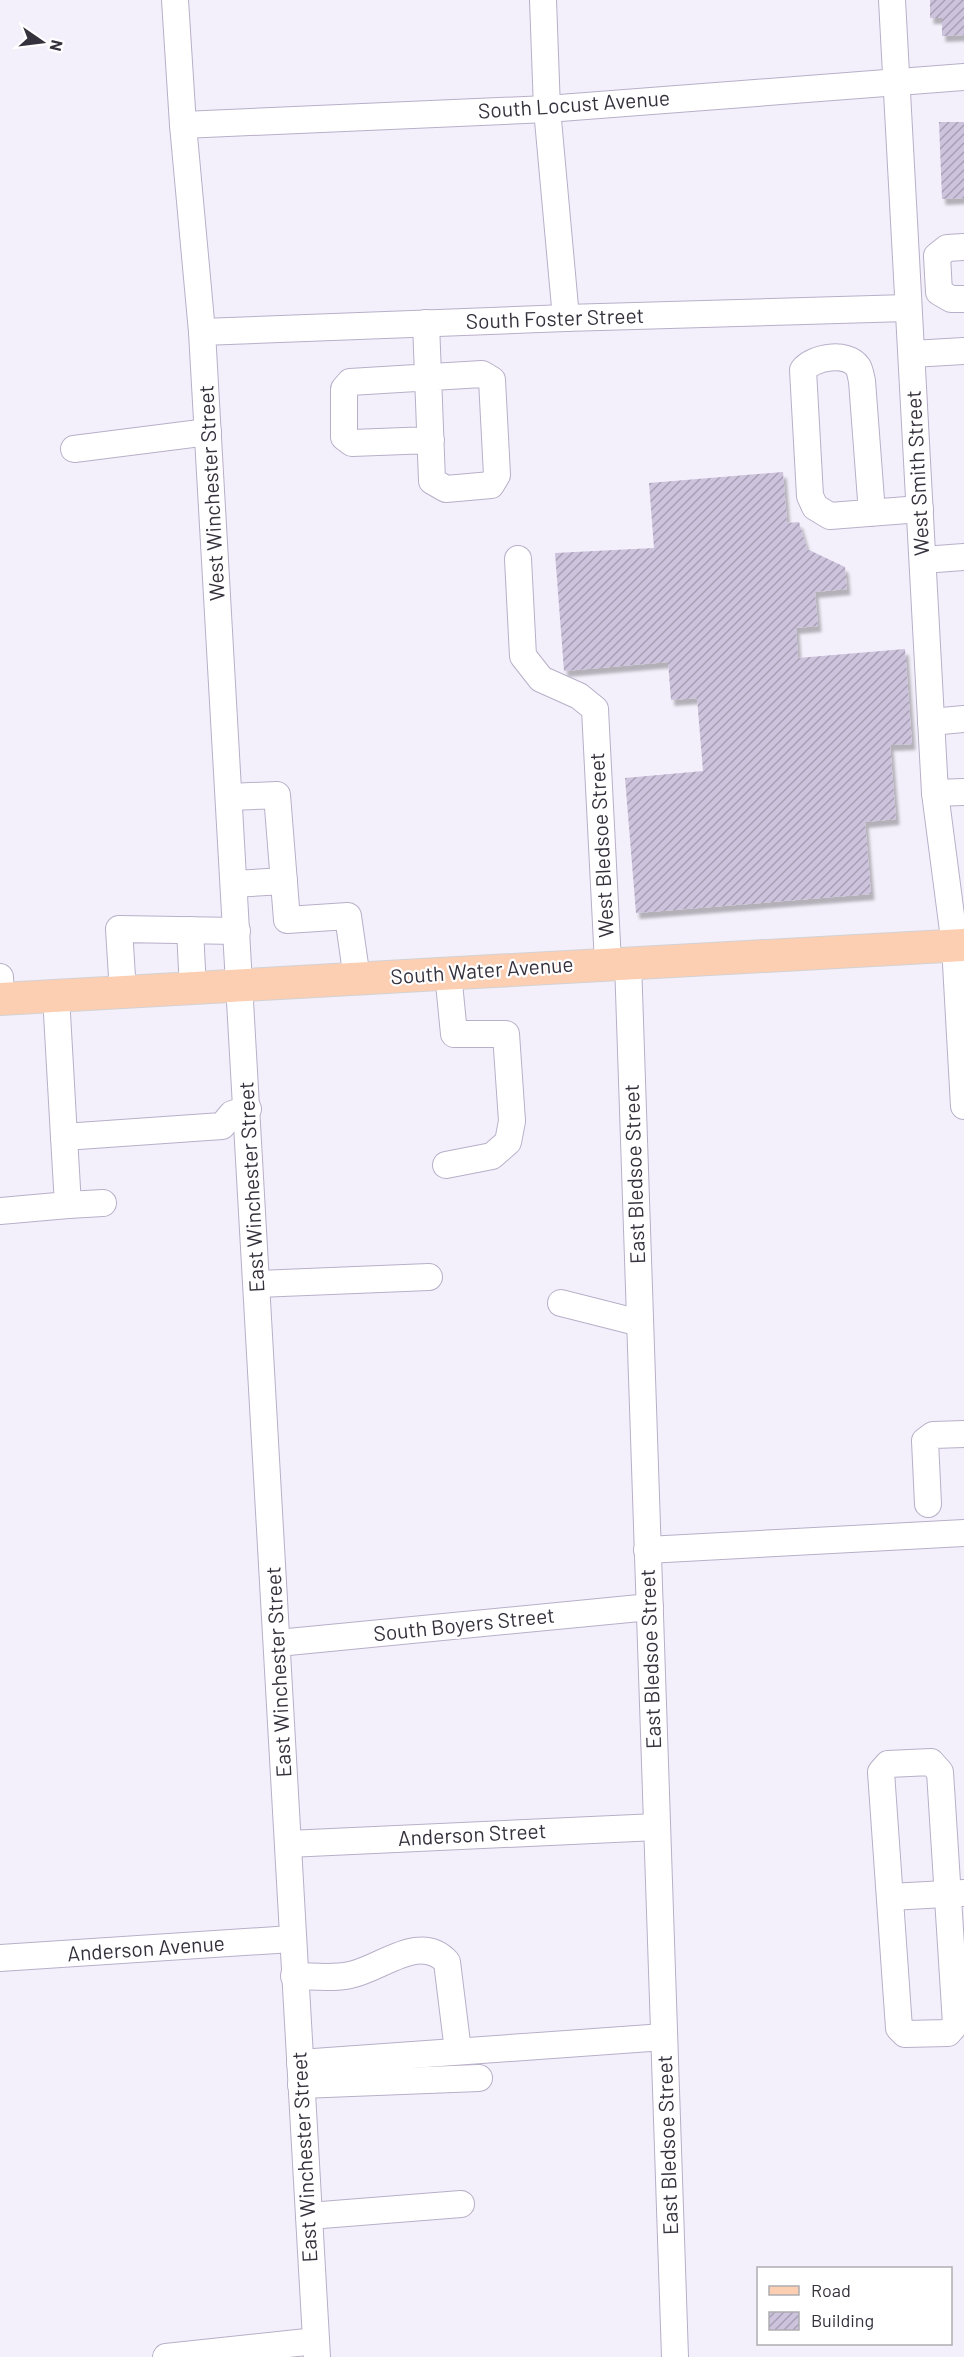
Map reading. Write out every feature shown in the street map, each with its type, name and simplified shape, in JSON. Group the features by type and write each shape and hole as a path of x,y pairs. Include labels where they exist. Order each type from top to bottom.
{"main road":[{"name":"South Water Avenue","path":"0,992 56,996 123,993 618,962 959,946"}],"street":[{"name":"West Winchester Street","path":"175,0 183,125 202,332 241,987"},
{"path":"543,0 547,109 566,318"},
{"name":"West Smith Street","path":"892,0 935,794 954,865 964,1106"},
{"name":"South Locust Avenue","path":"183,125 547,109 964,77"},
{"path":"964,247 947,248 937,256 939,292 951,299 964,299"},
{"name":"South Foster Street","path":"202,332 907,308"},
{"path":"426,323 429,376 431,440 432,481 446,489 491,485 497,476 492,380 482,374 429,376 350,382 344,389 344,436 351,442 431,440"},
{"path":"912,354 964,351"},
{"path":"872,513 862,381 858,368 854,363 842,357 813,360 803,370 810,496 815,507 830,516 872,513 920,509"},
{"path":"74,449 208,432"},
{"path":"923,560 964,557"},
{"name":"West Bledsoe Street","path":"518,559 523,656 541,679 579,696 595,709 618,962"},
{"path":"931,722 964,719"},
{"path":"935,794 964,792"},
{"path":"230,797 277,795 287,920 348,916 357,979"},
{"path":"234,884 284,881"},
{"path":"123,993 120,929 237,931"},
{"path":"190,930 193,989"},
{"name":"East Bledsoe Street","path":"618,962 640,1323 675,2357"},
{"path":"446,1165 492,1156 508,1142 512,1121 506,1034 454,1034 448,973"},
{"name":"East Winchester Street","path":"241,987 278,1643 294,1976 317,2349"},
{"path":"56,996 68,1205"},
{"path":"64,1137 222,1126 232,1114 248,1109"},
{"path":"222,1126 231,1135 249,1136"},
{"path":"0,1211 103,1203"},
{"path":"258,1284 429,1277"},
{"path":"561,1303 640,1323"},
{"path":"928,1504 926,1441 933,1435 964,1434"},
{"path":"647,1550 964,1533"},
{"name":"South Boyers Street","path":"278,1643 650,1607"},
{"path":"932,1762 940,1772 956,1893 956,2024 948,2033 905,2034 899,2028 890,1897 881,1772 888,1764 932,1762"},
{"name":"Anderson Street","path":"288,1844 657,1827"},
{"path":"890,1897 956,1893"},
{"name":"Anderson Avenue","path":"0,1958 292,1939"},
{"path":"294,1976 349,1975 420,1949 440,1954 447,1962 458,2051"},
{"path":"300,2074 458,2051 664,2037"},
{"path":"300,2074 479,2078"},
{"path":"309,2216 461,2204"},
{"path":"166,2357 317,2349"}],"building":[{"path":"930,0 964,0 964,35 942,36 942,18 930,18"},
{"path":"939,122 964,122 964,198 942,199"},
{"path":"783,472 787,523 799,522 807,549 845,567 847,589 815,592 818,626 796,628 798,658 905,649 912,744 890,745 896,819 865,822 871,894 636,913 625,778 703,771 697,698 671,700 668,662 564,671 555,553 654,548 649,483"}]}
